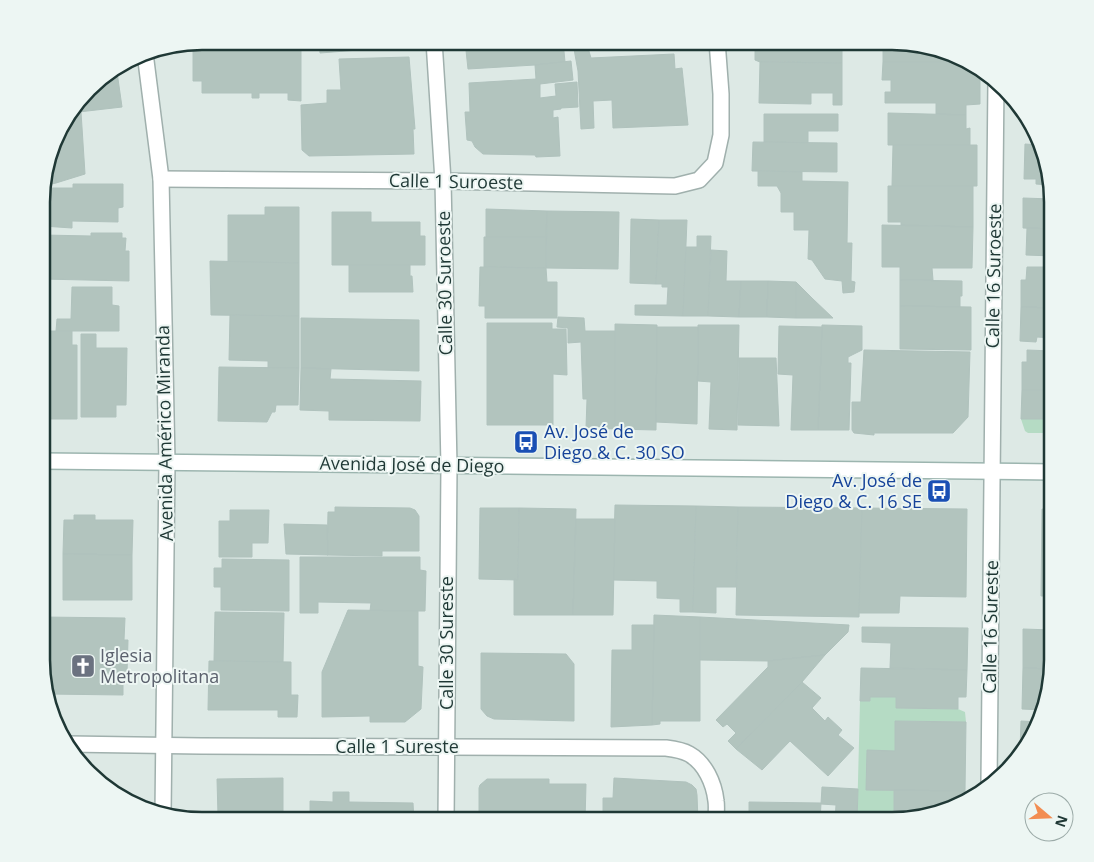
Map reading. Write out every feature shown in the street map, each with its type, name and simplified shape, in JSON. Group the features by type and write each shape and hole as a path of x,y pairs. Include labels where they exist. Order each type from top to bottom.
{"street":[{"name":"Calle 30 Suroeste","path":"435,50 442,182 448,466"},
{"name":"Calle 1 Suroeste","path":"161,179 675,186 699,180 715,163 721,135 721,94 718,50"},
{"name":"Avenida Américo Miranda","path":"147,61 161,179 167,462 163,807"},
{"name":"Calle 16 Suroeste","path":"992,472 996,92"},
{"name":"Avenida José de Diego","path":"50,461 1044,472"},
{"name":"Calle 30 Sureste","path":"446,812 448,466"},
{"name":"Calle 16 Sureste","path":"989,776 992,472"},
{"name":"Calle 1 Sureste","path":"76,744 648,748 678,750 690,754 704,767 712,782 716,812"}],"green space":[{"path":"1021,419 1044,419 1044,433 1028,433 1025,431"},
{"path":"870,697 896,697 896,708 958,709 965,712 966,722 896,721 895,751 867,751 894,790 894,812 857,812 860,701 870,701"}],"building":[{"path":"193,50 301,50 301,101 288,100 288,93 259,93 259,98 252,98 252,93 202,93 202,81 193,81"},
{"path":"320,50 359,50 320,53"},
{"path":"466,50 564,50 565,62 468,69"},
{"path":"574,50 589,50 591,58 674,54 675,69 682,68 688,125 613,128 612,100 593,101 594,128 581,129 578,71"},
{"path":"755,50 842,50 842,63 760,62 755,60"},
{"path":"883,50 902,50 941,58 950,62 883,62"},
{"path":"409,57 415,129 413,129 414,154 309,156 302,150 301,105 327,103 327,90 341,90 339,59"},
{"path":"571,61 573,80 540,84 540,98 556,96 555,84 577,82 578,107 553,110 553,118 558,117 560,156 536,157 535,155 483,154 475,147 472,141 467,140 465,112 470,112 469,83 536,79 535,65"},
{"path":"760,62 842,63 842,105 833,105 833,93 811,93 811,104 759,103"},
{"path":"883,62 950,62 968,70 980,78 980,104 966,105 966,115 936,114 936,103 885,103 885,92 891,92 891,80 882,80"},
{"path":"113,79 118,79 122,107 81,112 102,88"},
{"path":"80,112 85,174 56,183 55,167 58,153 70,126"},
{"path":"888,113 966,115 966,129 970,128 970,145 888,145"},
{"path":"764,114 838,114 838,131 808,131 808,143 764,142"},
{"path":"753,142 837,143 837,172 752,171"},
{"path":"1025,144 1032,145 1039,163 1043,185 1036,184 1036,179 1024,179"},
{"path":"893,145 977,145 977,186 892,186"},
{"path":"55,167 56,183 51,184"},
{"path":"758,171 802,172 802,181 848,182 847,243 852,243 851,281 855,282 854,292 843,293 842,281 825,279 812,260 808,259 809,230 794,230 794,212 781,212 781,193 777,186 758,186"},
{"path":"73,184 123,184 123,207 118,208 118,222 72,221 72,228 50,226 51,188 73,188"},
{"path":"888,186 973,186 973,227 901,225 901,222 888,222"},
{"path":"1023,198 1044,199 1044,229 1023,228"},
{"path":"265,207 299,207 299,263 228,262 228,215 265,215"},
{"path":"486,209 547,211 546,237 486,237"},
{"path":"547,211 619,212 618,269 546,268"},
{"path":"332,212 371,212 371,222 420,222 420,236 425,236 425,265 332,265"},
{"path":"631,219 659,220 656,284 630,283"},
{"path":"659,220 687,220 683,316 635,315 635,305 667,305 668,287 656,284"},
{"path":"882,225 973,227 972,268 932,268 933,280 900,280 900,267 882,267"},
{"path":"1027,228 1044,229 1044,256 1026,255"},
{"path":"91,233 122,233 122,238 126,238 125,251 129,251 129,281 50,279 50,235 91,236"},
{"path":"697,236 711,236 708,316 683,316 686,247 697,247"},
{"path":"484,237 546,237 546,268 484,267"},
{"path":"711,250 727,251 726,281 741,281 739,317 708,316"},
{"path":"210,261 299,263 299,316 211,315"},
{"path":"349,265 410,265 413,292 349,292"},
{"path":"480,267 546,268 547,282 557,282 557,318 485,318 485,306 479,306"},
{"path":"1027,267 1044,267 1044,308 1021,307 1021,280 1026,280"},
{"path":"900,280 962,281 960,307 900,306"},
{"path":"741,281 768,281 767,317 739,317"},
{"path":"768,281 796,282 796,318 767,317"},
{"path":"796,282 813,299 833,318 796,318"},
{"path":"72,287 112,287 112,305 119,306 119,331 56,331 57,319 71,319"},
{"path":"900,306 971,307 971,350 900,349"},
{"path":"1021,307 1044,308 1044,337 1037,337 1036,342 1020,341"},
{"path":"230,315 299,316 299,368 268,368 268,361 229,360"},
{"path":"558,317 584,318 585,331 615,331 615,429 586,428 587,399 583,399 581,342 568,343 568,328 557,327"},
{"path":"301,318 419,320 419,371 301,368"},
{"path":"487,323 552,323 552,329 566,329 567,375 553,374 553,425 487,425"},
{"path":"615,324 657,325 656,430 615,429"},
{"path":"698,325 739,325 737,430 709,429 711,382 698,381"},
{"path":"822,325 862,326 862,350 848,357 848,363 851,363 849,430 818,430"},
{"path":"779,326 822,327 818,430 791,430 793,375 778,374"},
{"path":"657,327 698,327 697,424 656,422"},
{"path":"50,331 72,331 72,345 77,345 77,419 50,419"},
{"path":"81,334 96,334 96,348 127,348 126,405 116,405 116,417 81,417"},
{"path":"864,350 970,352 968,417 953,433 874,433 874,435 854,433 852,430 852,402 861,402"},
{"path":"1027,350 1044,351 1044,390 1022,390 1022,362 1027,362"},
{"path":"739,358 776,358 779,426 738,425"},
{"path":"219,367 299,368 298,405 276,405 275,412 272,412 267,422 218,421"},
{"path":"301,368 331,369 330,379 421,381 420,421 329,420 329,411 300,410"},
{"path":"1022,390 1044,390 1044,419 1021,419"},
{"path":"615,505 696,506 693,612 680,612 680,599 657,598 657,581 613,580"},
{"path":"696,506 738,507 736,587 716,587 716,613 693,612"},
{"path":"335,507 410,508 415,510 419,516 419,551 382,551 382,556 327,555 328,512 335,512"},
{"path":"738,507 862,508 859,617 736,615"},
{"path":"480,508 519,508 518,580 479,579"},
{"path":"519,508 576,509 573,615 514,615 514,579 518,580"},
{"path":"862,508 967,509 966,597 900,596 899,613 859,613"},
{"path":"1042,509 1044,509 1044,596 1041,596"},
{"path":"230,510 269,510 268,543 252,543 252,557 219,557 219,521 230,521"},
{"path":"74,515 95,515 95,520 133,520 132,555 63,554 64,520 74,520"},
{"path":"576,519 615,519 613,615 573,615"},
{"path":"284,524 327,525 328,555 286,554"},
{"path":"63,554 132,555 132,600 63,600"},
{"path":"300,557 420,557 420,570 426,571 425,611 370,611 371,603 318,602 318,613 300,613"},
{"path":"222,559 289,560 289,611 221,610 221,587 214,587 214,568 222,568"},
{"path":"348,610 418,611 418,666 423,667 421,709 405,722 370,722 370,716 322,717 322,672"},
{"path":"215,612 284,613 283,662 214,661"},
{"path":"654,615 700,617 700,721 660,721 660,724 652,725"},
{"path":"50,617 125,618 124,640 128,640 127,673 123,673 123,695 54,694 50,670"},
{"path":"700,617 849,625 848,632 825,655 768,661 700,660"},
{"path":"632,625 654,625 652,725 611,727 612,650 632,650"},
{"path":"862,627 968,628 967,670 890,668 891,643 862,642"},
{"path":"1023,629 1044,630 1044,669 1023,668"},
{"path":"481,653 566,654 574,664 574,721 494,719 487,716 481,709"},
{"path":"825,655 802,682 736,749 728,741 736,733 727,724 723,727 716,720 768,667 768,661"},
{"path":"209,661 291,662 291,695 298,695 297,717 278,717 278,710 208,710"},
{"path":"861,668 967,670 966,697 958,697 958,709 896,708 896,697 870,697 870,701 860,701"},
{"path":"1023,668 1044,669 1039,699 1035,710 1022,709"},
{"path":"802,682 821,698 812,708 825,721 828,717 842,730 838,735 854,748 828,776 790,741 762,770 736,749"},
{"path":"895,721 966,722 965,791 866,790 867,750 895,751"},
{"path":"1021,721 1030,721 1024,736 1020,741"},
{"path":"283,778 283,812 218,812 217,779"},
{"path":"614,778 686,782 696,789 698,812 603,812 603,798 613,798"},
{"path":"487,779 549,779 549,784 586,784 585,812 479,812 480,785"},
{"path":"822,787 858,789 857,812 836,812 836,805 821,804"},
{"path":"894,790 965,791 965,793 931,807 894,812"},
{"path":"333,792 349,792 349,802 413,803 414,812 310,812 310,801 333,802"},
{"path":"749,802 821,803 820,812 749,812"}],"place":[{"name":"Av. José de Diego & C. 30 SO","path":"526,442"},
{"name":"Av. José de Diego & C. 16 SE","path":"939,491"},
{"name":"Iglesia Metropolitana","path":"83,666"}]}
